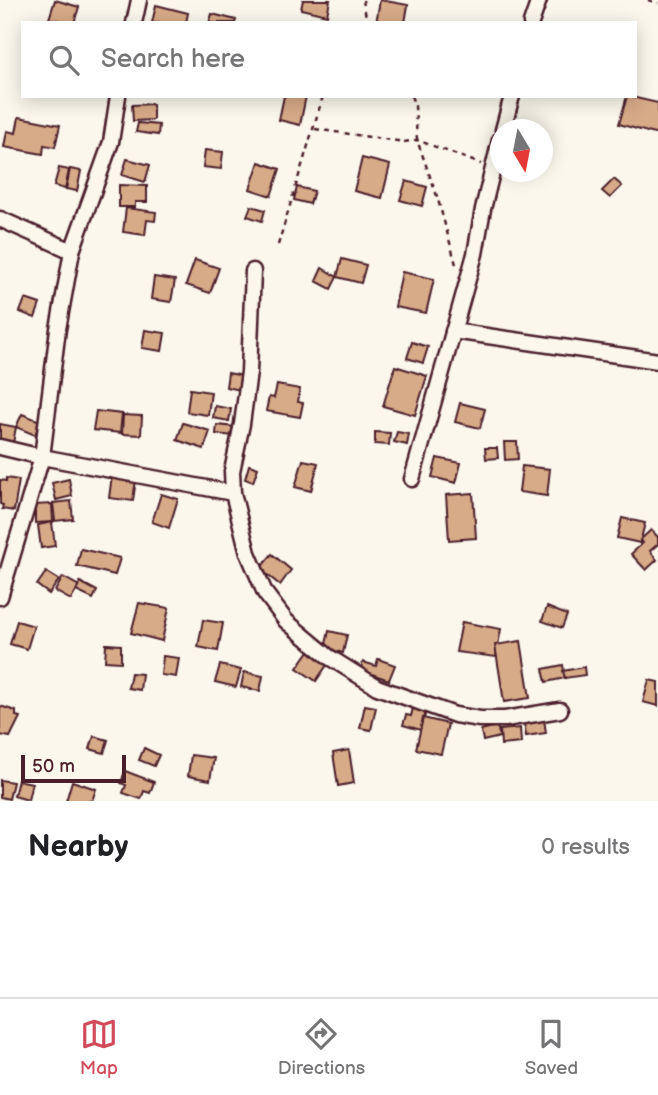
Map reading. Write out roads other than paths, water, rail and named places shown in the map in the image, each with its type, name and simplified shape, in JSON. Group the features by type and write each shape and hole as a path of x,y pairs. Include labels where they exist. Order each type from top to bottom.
{"street":[{"path":"134,21 139,0"},
{"path":"532,21 539,0"},
{"path":"0,597 41,457 58,329 72,251 111,142 118,98"},
{"path":"506,119 511,98"},
{"path":"412,479 475,254 490,182"},
{"path":"0,219 72,251"},
{"path":"253,271 249,372 232,471 233,493 248,553 265,593 286,621 329,657 377,687 455,715 480,719 505,719 559,710"},
{"path":"453,331 658,361"},
{"path":"0,447 233,493"}]}
